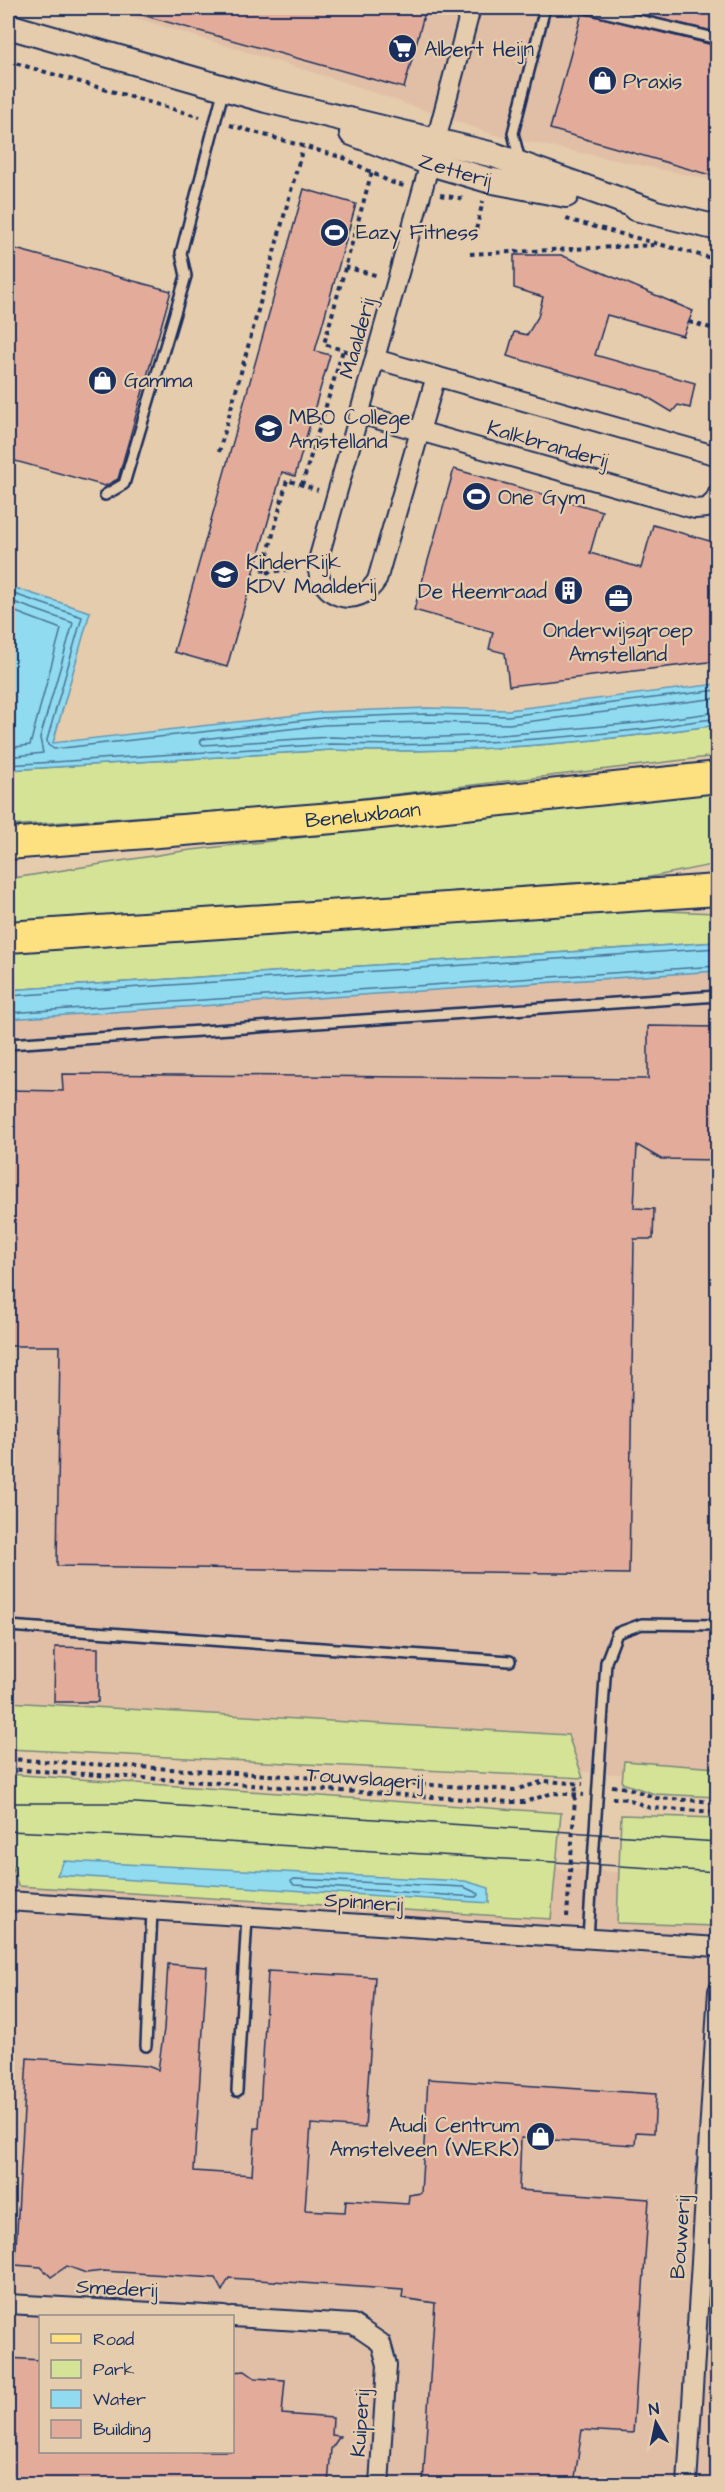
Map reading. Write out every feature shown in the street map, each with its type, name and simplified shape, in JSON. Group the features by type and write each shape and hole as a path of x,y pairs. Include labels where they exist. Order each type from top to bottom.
{"main road":[{"name":"Beneluxbaan","path":"8,844 333,818 717,777"},
{"path":"8,937 717,890"}],"street":[{"name":"Maalderij","path":"317,564 423,190 471,8"},
{"name":"Zetterij","path":"8,26 266,100 433,151 488,180 651,211 717,228"},
{"name":"Zetterij","path":"433,151 494,155 651,211"},
{"name":"Kalkbranderij","path":"375,359 717,456"},
{"path":"317,564 320,581 338,597 356,598 372,589 377,580 436,376"},
{"name":"Kalkbranderij","path":"359,414 695,509 707,508 715,500 717,493"},
{"name":"Spinnerij","path":"8,1901 717,1947"},
{"name":"Bouwerij","path":"687,2484 717,1992"},
{"name":"Smederij","path":"8,2304 206,2315"},
{"name":"Kuiperij","path":"234,2317 353,2324 381,2343 387,2364 379,2484"}],"lane":[{"path":"521,166 513,133 545,8"},
{"path":"587,8 717,39"},
{"path":"105,495 124,484 186,276 181,253 224,88"},
{"path":"8,1044 717,996"},
{"path":"588,1938 606,1662 617,1633 642,1624 717,1625"},
{"path":"8,1626 510,1661"},
{"path":"146,2046 152,1911"},
{"path":"237,2091 248,1917"}],"path":[{"path":"219,452 303,147"},
{"path":"372,171 324,344 375,359"},
{"path":"423,190 448,197 494,203"},
{"path":"561,218 717,260"},
{"path":"470,254 660,244"},
{"path":"345,267 397,281"},
{"path":"689,322 717,330"},
{"path":"302,485 343,350"},
{"path":"317,564 263,573 287,480 336,496"},
{"path":"8,1759 514,1790 545,1781 628,1788 656,1798 717,1802"},
{"name":"Touwslagerij","path":"8,1769 509,1802 524,1802 553,1793 575,1794 628,1799 650,1808 717,1812"},
{"path":"565,1937 576,1783"}],"shaded area":[{"path":"103,8 717,8 717,181 495,135 341,81"},
{"path":"717,916 717,1780 8,1737 8,971"},
{"path":"8,1836 717,1878 717,2484 8,2484"}],"green space":[{"path":"717,725 717,756 305,805 8,826 8,770 331,750 428,751 525,746"},
{"path":"717,790 717,864 645,878 8,923 8,879 183,851"},
{"path":"613,909 717,913 717,942 8,990 8,953"},
{"path":"8,1702 568,1735 583,1778 8,1749"},
{"path":"624,1761 717,1768 717,1797 655,1794 622,1783"},
{"path":"8,1774 561,1813 551,1919 18,1886 9,1855"},
{"path":"621,1815 717,1818 717,1926 617,1923"}],"water":[{"path":"8,586 90,612 53,743 323,712 427,708 508,710 717,684 717,725 525,746 428,751 331,750 8,770"},
{"path":"717,942 717,971 8,1019 8,990"},
{"path":"64,1861 465,1881 489,1888 489,1903 57,1875"}],"building":[{"path":"136,8 426,8 404,88 135,13"},
{"path":"614,8 717,8 717,32"},
{"path":"582,13 717,46 717,177 550,129"},
{"path":"304,189 356,204 315,351 330,355 295,476 282,472 227,667 174,652"},
{"path":"8,247 171,291 118,479 105,486 8,459"},
{"path":"514,255 561,255 693,311 683,336 607,315 595,355 695,383 690,408 678,405 672,412 644,395 507,356 514,332 527,335 538,317 543,297 514,288"},
{"name":"De Heemraad","path":"454,469 602,511 590,553 641,568 653,525 717,543 717,661 509,686 505,653 489,649 493,632 414,610"},
{"path":"648,1026 717,1027 717,1160 661,1159 637,1145 634,1208 654,1209 653,1239 634,1239 629,1574 57,1566 60,1346 8,1346 8,1090 63,1091 62,1074 648,1079"},
{"path":"55,1647 98,1648 98,1702 54,1702"},
{"path":"168,1964 207,1967 194,2171 252,2175 255,2128 259,2128 268,1971 375,1977 365,2128 311,2124 305,2210 345,2212 346,2200 408,2204 409,2195 421,2193 428,2079 656,2094 654,2133 636,2132 635,2145 521,2138 519,2190 649,2199 633,2433 582,2430 574,2484 423,2484 435,2303 402,2298 403,2290 229,2278 222,2291 215,2278 103,2271 86,2273 67,2266 51,2277 41,2267 15,2265 27,2058 147,2066 158,2070 164,2029"},
{"path":"8,2358 39,2360 39,2453 234,2453 234,2372 245,2371 255,2378 285,2380 282,2414 333,2418 332,2435 340,2436 331,2449 328,2484 8,2484"}],"tram line":[{"path":"8,1803 136,1803 718,1842"},
{"path":"8,1831 127,1836 718,1872"}],"place":[{"name":"Albert Heijn","path":"403,49"},
{"name":"Praxis","path":"602,81"},
{"name":"Eazy Fitness","path":"335,232"},
{"name":"Gamma","path":"103,380"},
{"name":"MBO College Amstelland","path":"268,429"},
{"name":"One Gym","path":"477,497"},
{"name":"KinderRijk KDV Maalderij","path":"225,574"},
{"name":"De Heemraad","path":"568,591"},
{"name":"Onderwijsgroep Amstelland","path":"618,599"},
{"name":"Audi Centrum Amstelveen (WERK)","path":"540,2137"}]}
